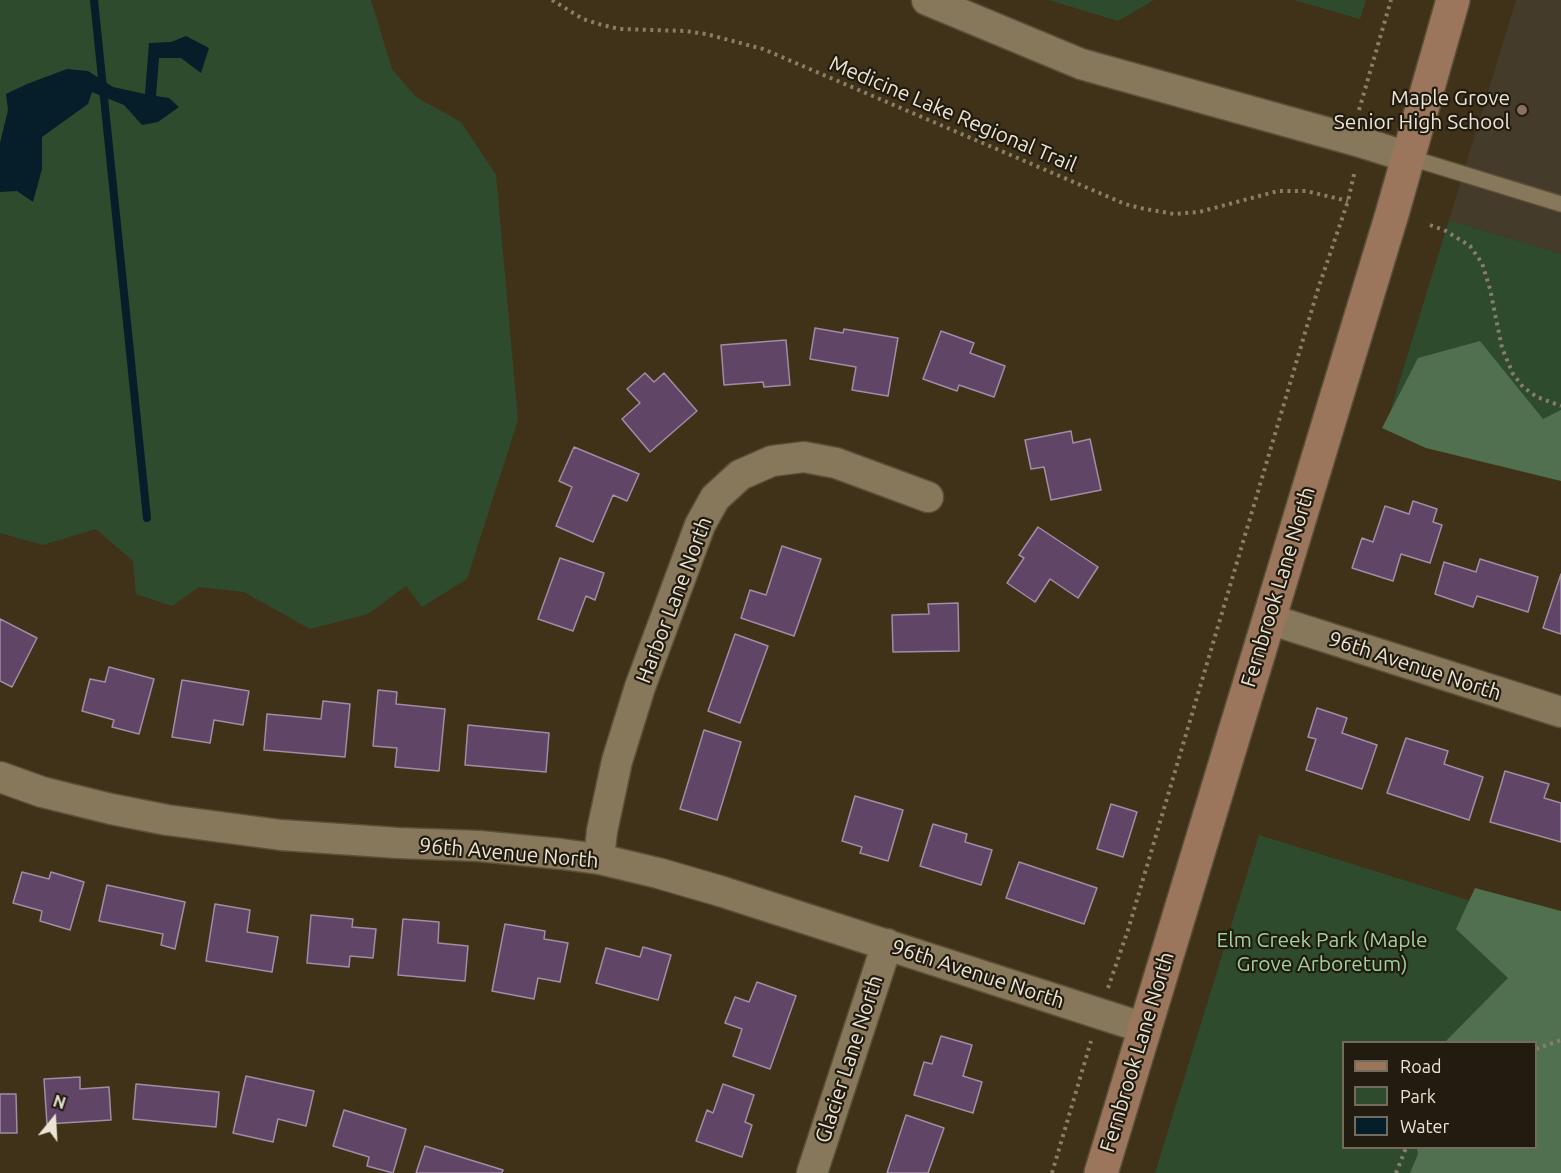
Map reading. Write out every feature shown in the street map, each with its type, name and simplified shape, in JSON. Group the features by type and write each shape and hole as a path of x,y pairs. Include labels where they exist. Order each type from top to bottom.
{"street":[{"path":"927,0 1081,64 1408,157"},
{"name":"Fernbrook Lane North","path":"1101,1173 1408,157 1453,0"},
{"name":"Harbor Lane North","path":"599,859 602,831 617,761 640,687 700,525 715,498 740,475 772,461 804,457 836,463 928,497"},
{"name":"96th Avenue North","path":"1269,619 1561,712"},
{"name":"96th Avenue North","path":"0,777 42,792 167,820 281,835 479,846 599,859 720,891 1144,1028"},
{"name":"Glacier Lane North","path":"812,1173 887,945"}],"lane":[{"path":"1408,157 1561,204"}],"path":[{"name":"Medicine Lake Regional Trail","path":"552,0 583,19 602,25 620,29 686,31 763,49 1106,196 1140,208 1174,214 1199,212 1278,191 1306,191 1347,201"},
{"path":"1359,110 1391,0"},
{"path":"1052,1173 1100,1013 1128,930 1318,289 1347,201 1354,170"},
{"path":"1430,225 1446,231 1470,246 1482,263 1490,289 1502,348 1513,374 1523,387 1537,397 1561,406"},
{"path":"1537,1049 1561,1040"},
{"path":"1395,1173 1406,1149"}],"shaded area":[{"name":"Maple Grove Senior High School","path":"1516,0 1561,0 1561,254 1449,220"}],"green space":[{"path":"0,0 371,0 392,69 416,97 461,122 496,175 518,420 467,579 422,607 406,586 368,614 310,629 244,592 199,587 172,606 136,594 133,561 96,529 43,545 0,533"},
{"path":"1049,0 1154,0 1118,21"},
{"path":"1294,0 1366,0 1360,19"},
{"path":"1449,220 1561,254 1561,462 1391,409"},
{"path":"1480,341 1543,419 1561,410 1561,481 1426,448 1382,428 1418,358"},
{"name":"Elm Creek Park (Maple Grove Arboretum)","path":"1259,835 1561,929 1561,1173 1155,1173"},
{"path":"1475,888 1561,911 1561,1173 1410,1173 1418,1154 1417,1149 1537,1149 1537,1041 1446,1041 1508,978 1456,929"}],"water":[{"path":"186,36 209,48 201,73 181,58 159,58 156,96 169,98 179,107 158,122 142,125 124,105 92,92 88,104 42,137 42,169 33,202 17,191 0,192 0,143 8,110 6,94 67,69 88,71 113,87 145,94 149,43 171,42"}],"building":[{"path":"815,328 843,333 844,329 898,338 888,396 852,390 856,367 810,359"},
{"path":"941,331 974,343 970,353 1005,366 994,397 959,385 957,391 923,379"},
{"path":"786,340 790,385 764,387 763,382 724,385 721,345"},
{"path":"645,373 654,382 664,373 697,411 650,452 622,419 640,403 627,389"},
{"path":"1071,431 1073,443 1090,439 1101,490 1051,500 1044,467 1031,469 1025,440"},
{"path":"574,447 639,474 627,501 613,495 593,542 556,526 572,487 559,481"},
{"path":"1413,501 1437,509 1433,522 1442,525 1430,563 1401,554 1393,581 1352,568 1362,538 1373,542 1385,506 1409,514"},
{"path":"1038,527 1098,567 1078,598 1050,579 1035,602 1007,583 1024,558 1019,555"},
{"path":"782,546 821,559 794,636 741,618 750,590 766,595"},
{"path":"560,558 604,573 595,600 586,596 573,631 538,619"},
{"path":"1480,559 1538,577 1528,612 1477,596 1473,607 1435,594 1444,562 1476,572"},
{"path":"1561,574 1561,634 1543,628"},
{"path":"958,603 959,651 893,652 892,615 929,614 928,604"},
{"path":"0,619 37,638 12,687 0,681"},
{"path":"735,634 768,646 740,723 708,711"},
{"path":"109,667 154,679 139,734 112,727 114,720 82,711 90,679 105,682"},
{"path":"182,680 249,691 243,725 214,720 210,743 172,737"},
{"path":"378,690 397,692 396,704 445,709 439,771 395,767 397,748 373,746"},
{"path":"323,701 350,704 345,757 264,750 267,714 321,719"},
{"path":"1317,708 1347,718 1342,733 1377,745 1362,789 1306,770 1316,739 1308,737"},
{"path":"468,725 549,733 546,772 465,765"},
{"path":"704,730 741,742 717,820 680,809"},
{"path":"1406,738 1448,751 1444,764 1483,777 1469,820 1387,793"},
{"path":"1505,771 1549,784 1544,798 1561,803 1561,842 1490,822"},
{"path":"855,796 903,810 888,861 860,853 862,847 842,841"},
{"path":"1111,804 1137,812 1123,857 1097,849"},
{"path":"933,824 967,834 965,842 992,850 981,885 920,866"},
{"path":"1019,862 1097,888 1084,924 1006,898"},
{"path":"22,872 49,879 51,872 84,882 70,930 40,921 42,911 13,903"},
{"path":"107,885 185,902 175,949 161,945 163,934 99,921"},
{"path":"215,904 250,910 247,932 278,937 272,972 206,961"},
{"path":"311,915 353,919 352,927 376,929 373,958 350,956 349,967 307,963"},
{"path":"403,919 439,922 438,943 468,946 465,981 398,975"},
{"path":"505,924 545,931 544,939 568,943 560,982 538,978 534,999 492,991"},
{"path":"643,947 671,955 658,1000 596,983 606,948 640,957"},
{"path":"757,982 796,996 770,1069 733,1056 742,1029 725,1023 735,997 749,1002"},
{"path":"941,1036 972,1045 963,1076 982,1082 973,1113 914,1095 924,1062 932,1064"},
{"path":"246,1076 314,1091 306,1126 278,1119 273,1142 233,1133"},
{"path":"80,1077 80,1089 109,1087 111,1120 47,1124 44,1079"},
{"path":"136,1084 219,1092 216,1127 133,1119"},
{"path":"723,1084 754,1095 745,1122 752,1125 742,1157 696,1141 707,1110 713,1113"},
{"path":"0,1094 16,1094 17,1133 0,1133"},
{"path":"344,1110 406,1129 393,1173 367,1166 369,1157 333,1146"},
{"path":"906,1115 944,1128 928,1173 887,1173"},
{"path":"425,1146 503,1170 502,1173 416,1173"}],"waterway":[{"path":"94,0 147,518"}],"place":[{"name":"Maple Grove Senior High School","path":"1522,110"}]}
